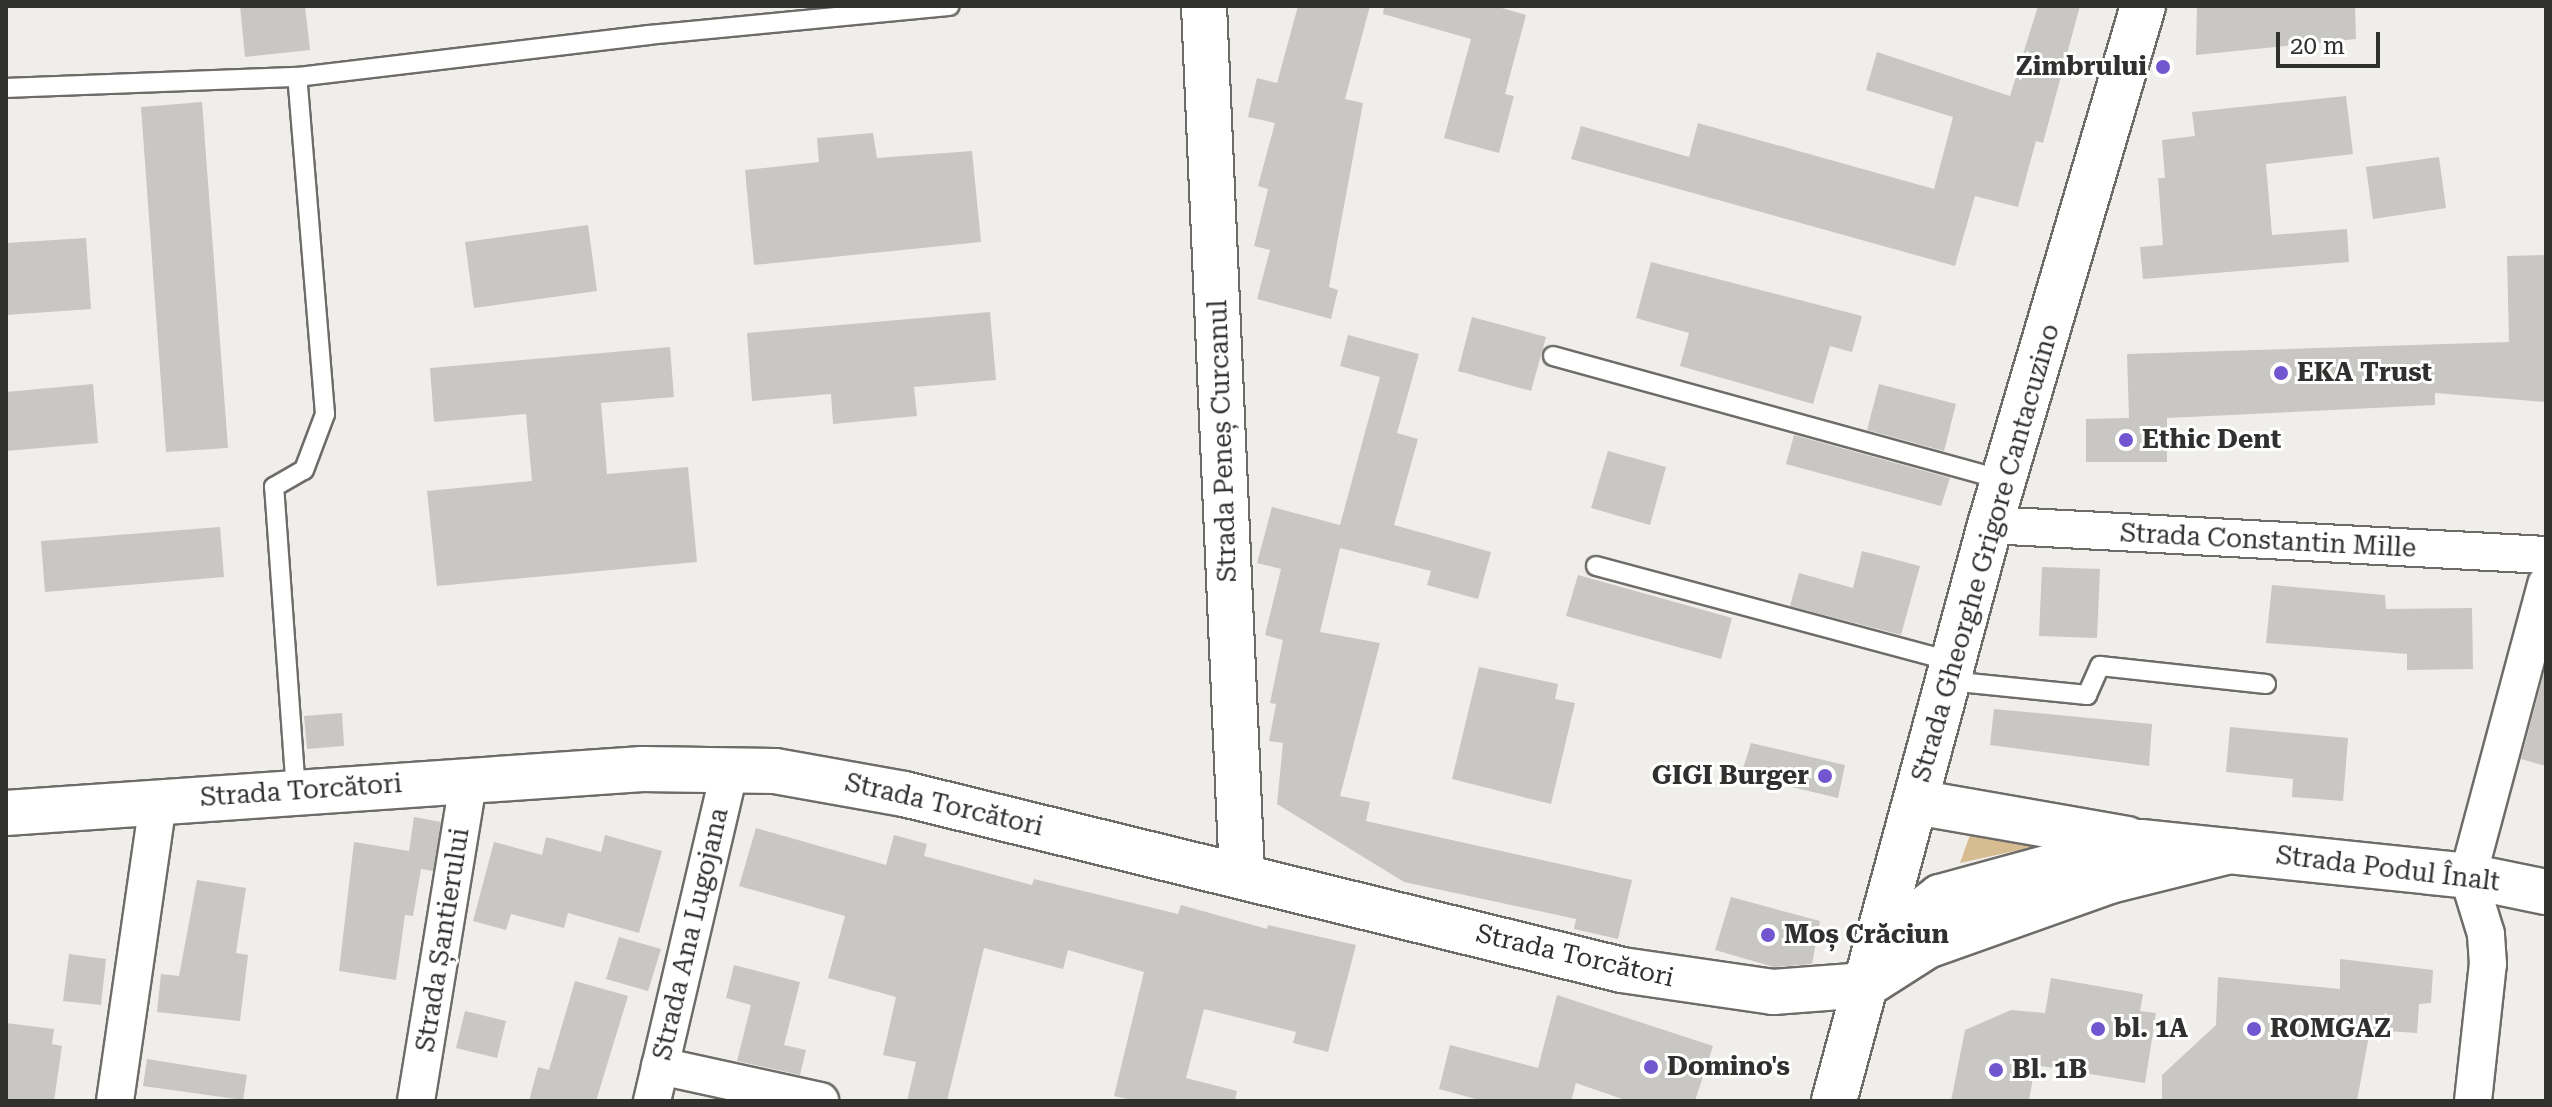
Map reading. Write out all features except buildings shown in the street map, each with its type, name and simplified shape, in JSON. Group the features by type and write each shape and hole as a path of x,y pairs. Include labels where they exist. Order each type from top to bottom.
{"street":[{"name":"Strada Peneș Curcanul","path":"1204,6 1242,875"},
{"name":"Strada Gheorghe Grigore Cantacuzino","path":"1834,1101 1990,525 2143,6"},
{"name":"Strada Constantin Mille","path":"1990,525 2546,555"},
{"path":"2473,1101 2488,964 2486,934 2468,876 2546,584"},
{"name":"Strada Torcători","path":"6,813 469,779 730,768 904,794 1622,970 1773,992 1866,985"},
{"name":"Strada Ana Lugojana","path":"652,1101 730,768"},
{"name":"Strada Șantierului","path":"416,1101 469,779"},
{"path":"115,1101 158,801"},
{"path":"1916,802 2141,842"},
{"name":"Strada Podul Înalt","path":"1866,985 1906,923 1940,897 2141,842 2468,876 2546,892"},
{"name":"Strada Podul Înalt","path":"1866,985 1927,946 2110,881 2230,851"},
{"path":"660,1066 820,1101"}],"lane":[{"path":"6,88 297,77 950,6"},
{"path":"296,792 274,487 304,470 325,414 297,77"},
{"path":"1553,356 2003,480"},
{"path":"1596,566 1951,672 2087,695 2100,666 2266,684"}],"shaded area":[{"path":"1971,832 2037,846 1960,863"}],"place":[{"name":"Zimbrului","path":"2163,67"},
{"name":"EKA Trust","path":"2281,373"},
{"name":"Ethic Dent","path":"2126,440"},
{"name":"GIGI Burger","path":"1825,776"},
{"name":"Moș Crăciun","path":"1768,935"},
{"name":"bl. 1A","path":"2098,1029"},
{"name":"ROMGAZ","path":"2254,1029"},
{"name":"Domino's","path":"1651,1067"},
{"name":"Bl. 1B","path":"1996,1070"}]}
